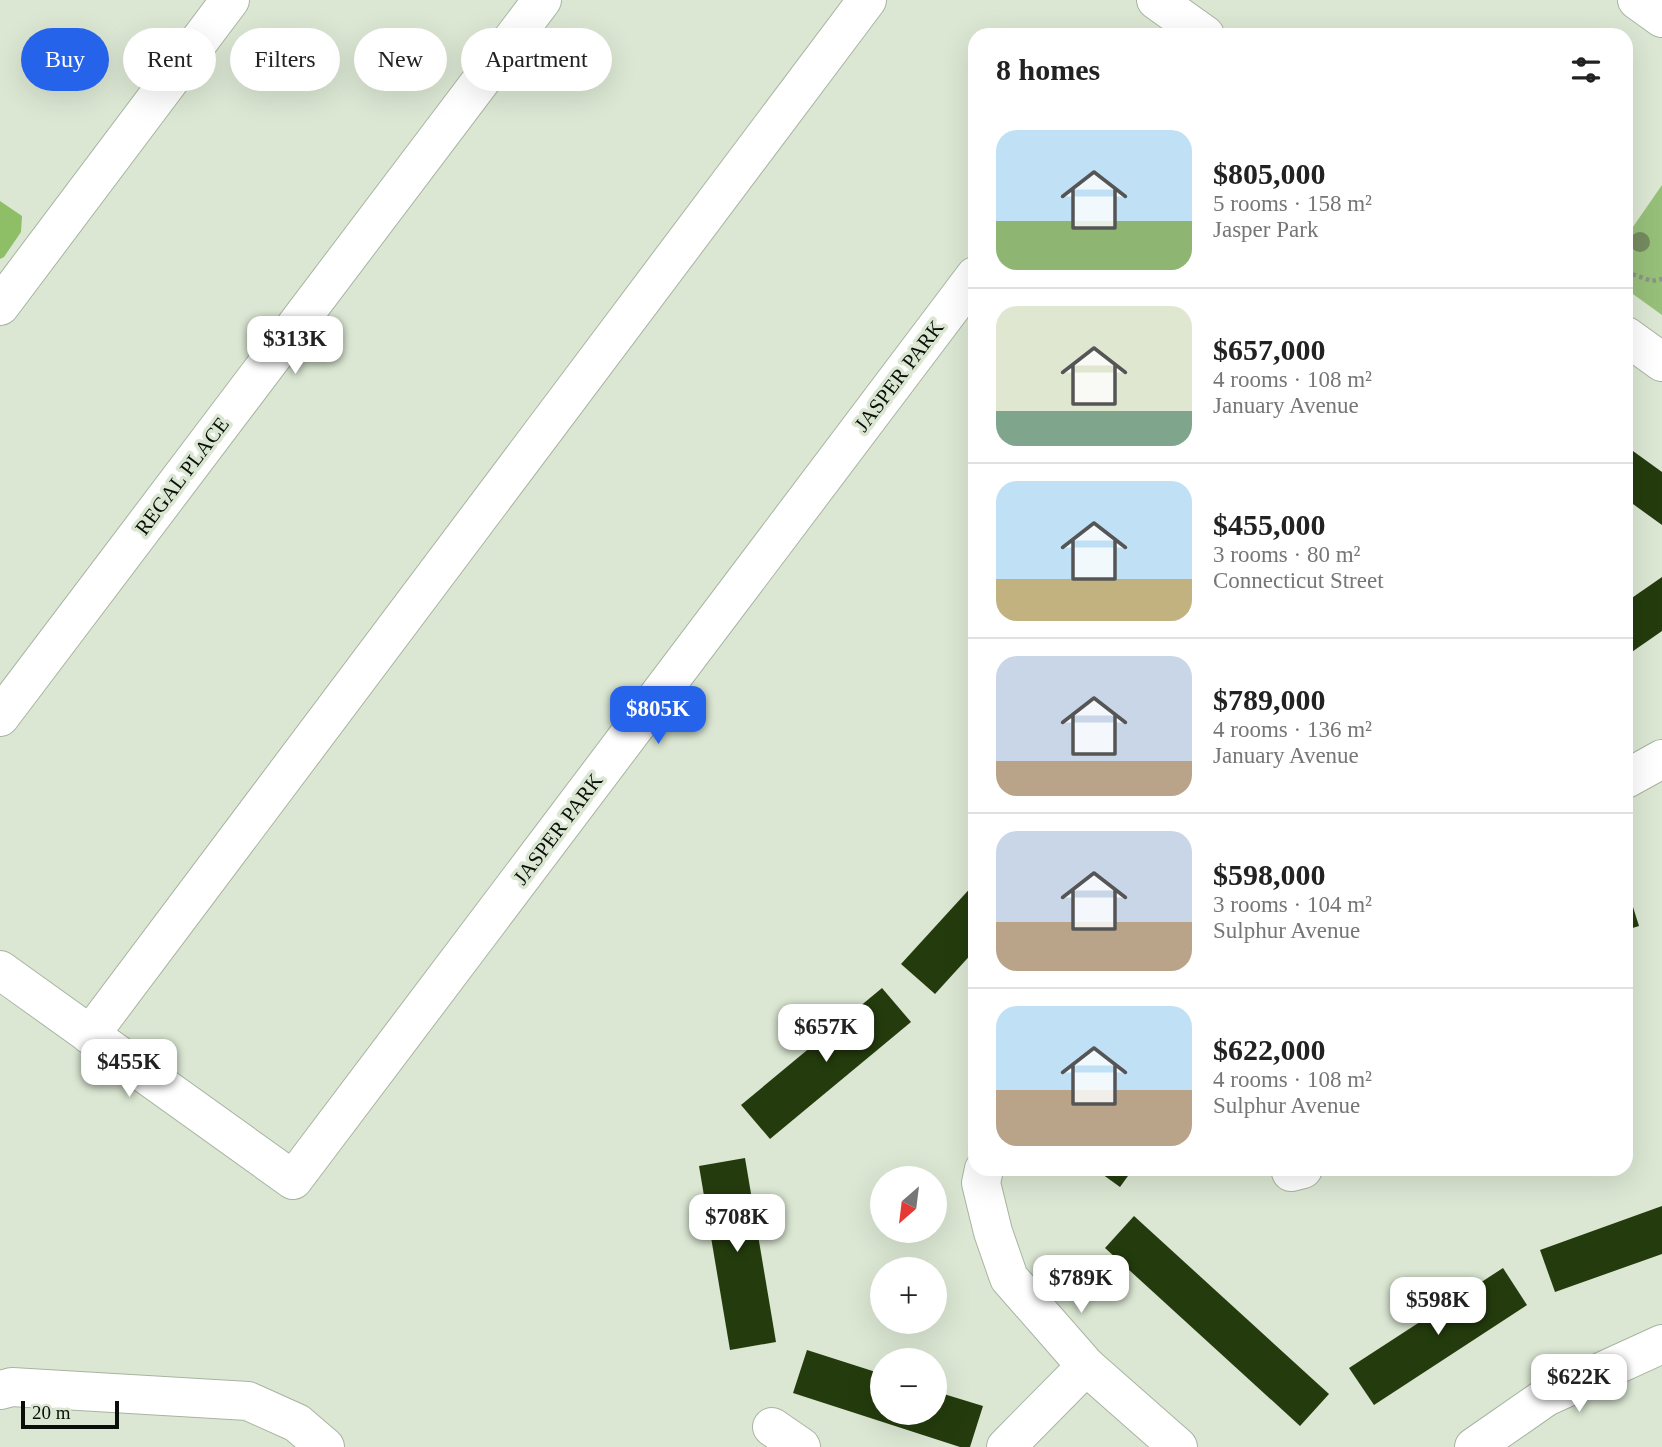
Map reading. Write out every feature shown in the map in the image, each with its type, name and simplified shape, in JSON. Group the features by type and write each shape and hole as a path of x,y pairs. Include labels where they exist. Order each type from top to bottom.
{"street":[{"path":"0,306 230,0"},
{"name":"REGAL PLACE","path":"0,717 542,0"},
{"path":"0,970 90,1035 867,0"},
{"path":"1637,0 1662,18"},
{"path":"1162,16 1189,28"},
{"name":"JASPER PARK","path":"90,1035 293,1180 968,285"},
{"path":"1633,341 1662,362"},
{"path":"1633,775 1662,759"},
{"path":"982,1176 981,1183 993,1232 1009,1278 1086,1366 1178,1447"},
{"path":"1475,1447 1546,1397 1662,1344"},
{"path":"1006,1447 1086,1366"},
{"path":"0,1390 12,1387 248,1401 297,1423 325,1447"}],"path":[{"path":"1633,274 1652,281 1662,279"}],"green space":[{"path":"1662,185 1662,315 1633,294 1633,227"},
{"path":"0,201 22,216 21,232 0,259"}],"building":[{"path":"1633,451 1662,472 1662,525 1633,504"},
{"path":"1662,577 1662,631 1633,651 1633,597"},
{"path":"968,891 968,958 935,994 901,964"},
{"path":"1633,907 1639,926 1633,928"},
{"path":"882,988 911,1022 770,1139 741,1105"},
{"path":"745,1158 776,1342 730,1350 699,1166"},
{"path":"1105,1176 1128,1176 1120,1187"},
{"path":"1662,1206 1662,1254 1555,1292 1540,1250"},
{"path":"1134,1216 1329,1394 1300,1426 1105,1248"},
{"path":"1503,1268 1527,1305 1374,1405 1349,1368"},
{"path":"807,1350 870,1370 870,1418 793,1393"},
{"path":"947,1395 983,1406 970,1447 960,1447 892,1425 947,1425"}]}
